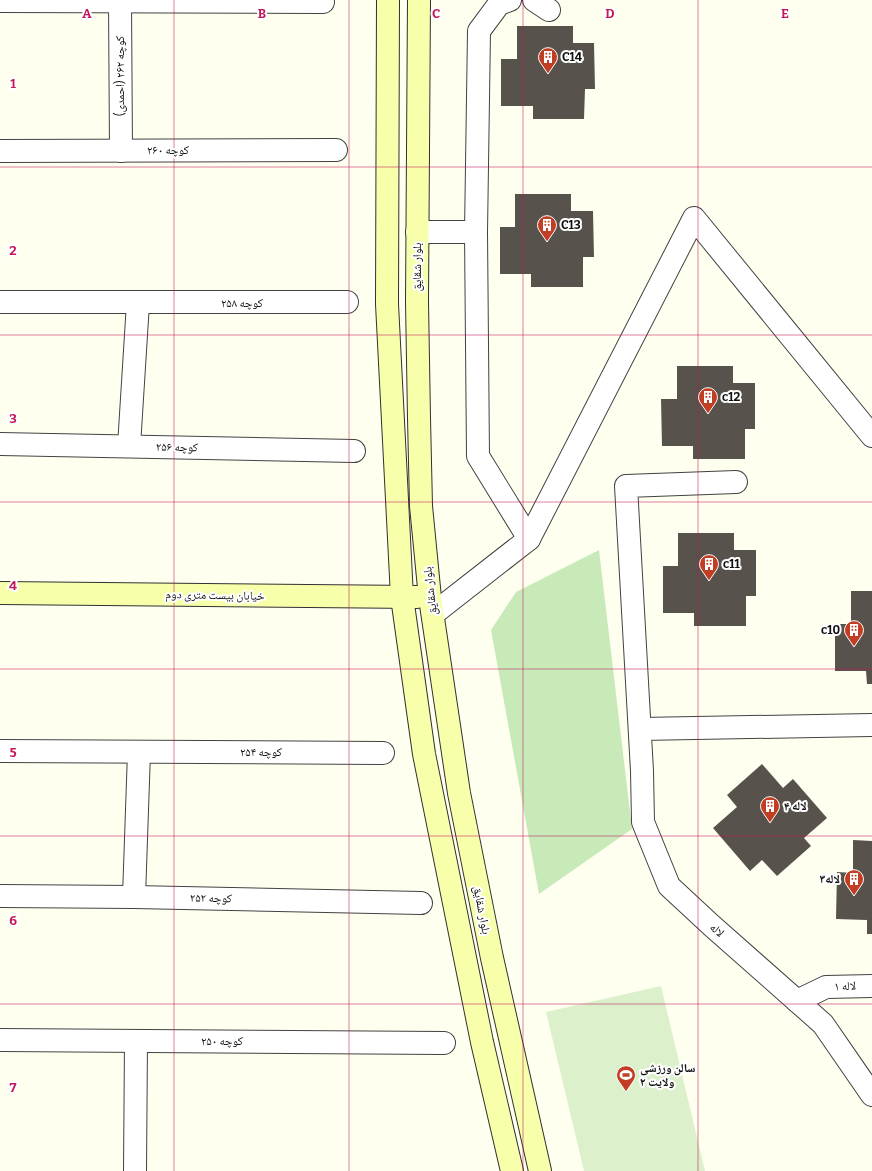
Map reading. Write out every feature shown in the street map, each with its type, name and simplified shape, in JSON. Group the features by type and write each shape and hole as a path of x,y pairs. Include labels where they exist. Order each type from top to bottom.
{"main road":[{"path":"388,0 387,304 402,597 424,754 481,1035 512,1171"},
{"name":"بلوار شقایق","path":"419,0 417,318 421,506 431,606 459,793 492,958 540,1171"},
{"name":"خیابان بیست متری دوم","path":"0,593 402,597 431,606"}],"street":[{"path":"510,0 499,4 479,31 476,232 478,456 529,539"},
{"path":"0,1 323,2"},
{"name":"کوچه ۲۶۲ (احمدی)","path":"120,1 121,151"},
{"name":"کوچه ۲۶۰","path":"0,151 336,150"},
{"path":"431,606 529,539 694,218 872,436"},
{"path":"417,232 476,232"},
{"name":"کوچه ۲۵۸","path":"0,302 347,302"},
{"path":"129,446 138,303"},
{"name":"کوچه ۲۵۶","path":"0,444 354,451"},
{"name":"لاله","path":"736,482 626,486 640,729 643,822 669,886 717,931 823,1024 872,1095"},
{"path":"640,729 872,725"},
{"name":"کوچه ۲۵۴","path":"0,751 384,752"},
{"path":"134,897 139,752"},
{"name":"کوچه ۲۵۲","path":"0,896 134,897 421,903"},
{"name":"لاله ۱","path":"797,1001 826,987 872,986"},
{"name":"کوچه ۲۵۰","path":"0,1040 444,1043"},
{"path":"135,1171 136,1040"}],"green space":[{"path":"599,550 632,829 539,894 491,630 516,592"},
{"name":"سالن ورزشی ولایت ۲","path":"661,986 705,1171 584,1171 546,1012"}],"building":[{"name":"C14","path":"517,26 573,26 573,43 594,43 595,89 585,89 584,119 533,119 533,106 501,106 501,59 517,59"},
{"name":"C13","path":"515,194 571,194 571,211 593,211 594,257 583,257 583,287 531,287 531,274 500,274 500,227 515,227"},
{"name":"c12","path":"677,366 733,366 733,383 755,383 755,429 745,429 745,459 693,459 693,446 662,446 661,399 677,399"},
{"name":"c11","path":"678,533 734,533 734,550 756,550 756,596 746,596 746,626 694,626 694,613 663,613 663,566 678,566"},
{"name":"c10","path":"851,591 872,591 872,684 867,684 866,671 835,671 835,624 851,624"},
{"name":"لاله ۴","path":"762,764 783,788 793,779 827,818 804,838 811,846 777,876 762,860 750,871 713,828 737,807 727,795"},
{"name":"لاله۳","path":"853,840 872,841 872,934 867,934 867,920 836,919 837,872 853,873"}],"place":[{"name":"C14","path":"548,74"},
{"name":"C13","path":"547,242"},
{"name":"c12","path":"708,414"},
{"name":"c11","path":"709,581"},
{"name":"c10","path":"854,647"},
{"name":"لاله ۴","path":"770,823"},
{"name":"لاله۳","path":"854,896"},
{"name":"سالن ورزشی ولایت ۲","path":"626,1092"}]}
